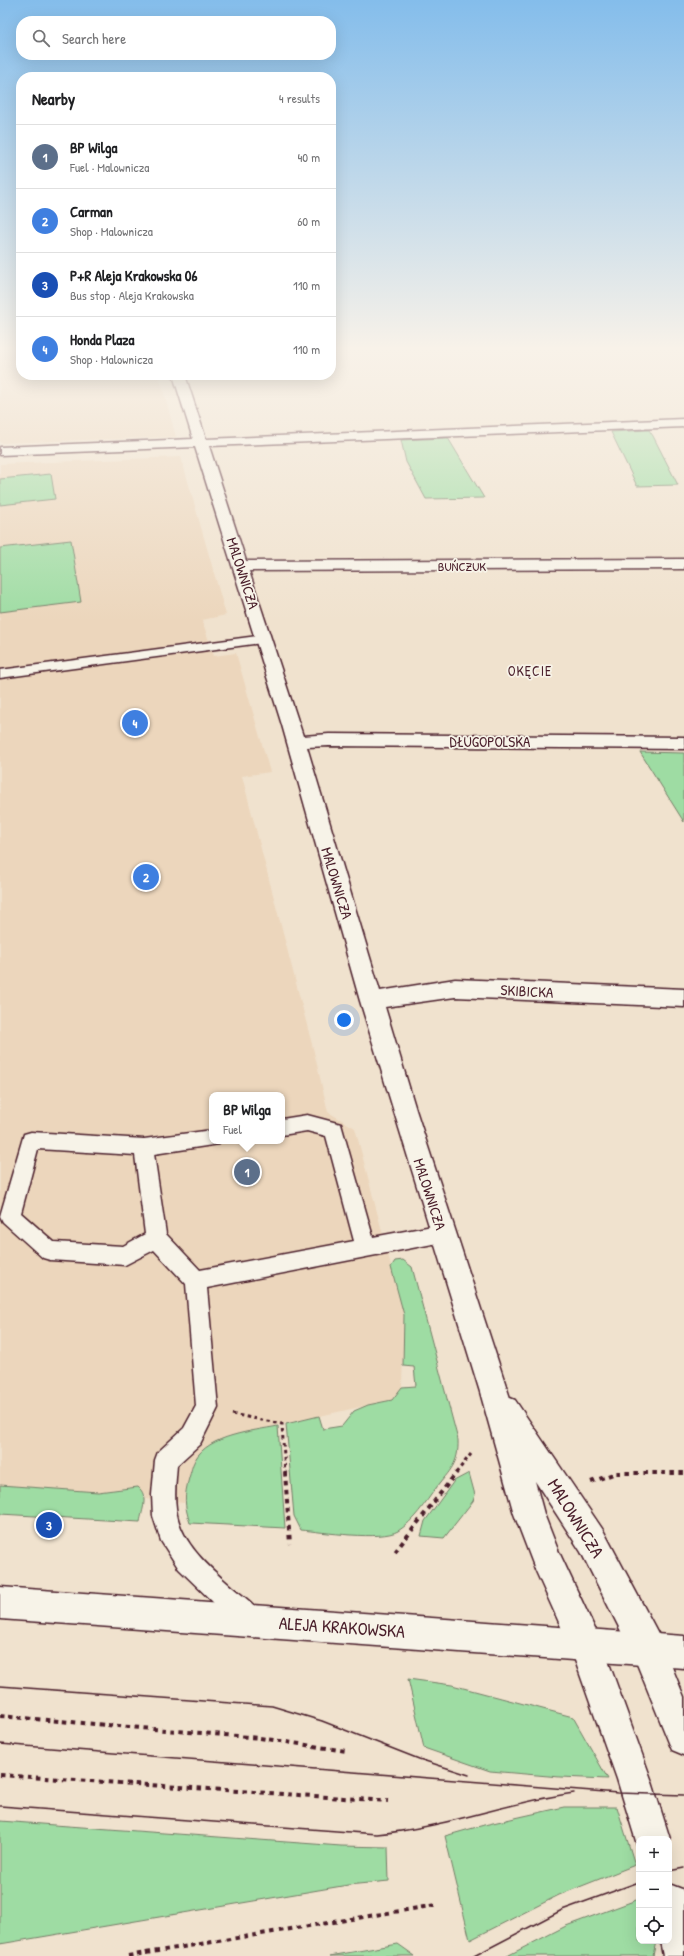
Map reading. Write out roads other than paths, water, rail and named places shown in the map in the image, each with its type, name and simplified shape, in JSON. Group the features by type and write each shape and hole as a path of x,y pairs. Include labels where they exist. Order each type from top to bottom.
{"street":[{"path":"0,451 271,439"},
{"name":"MALOWNICZA","path":"202,442 264,639 371,1001 494,1392 534,1529 586,1644 634,1779 651,1836"},
{"name":"BUŃCZUK","path":"241,566 684,564"},
{"name":"DŁUGOPOLSKA","path":"295,742 337,740 684,743"},
{"name":"SKIBICKA","path":"371,1001 454,988 684,998"},
{"name":"MALOWNICZA","path":"494,1392 584,1527 648,1649 684,1738"},
{"name":"ALEJA KRAKOWSKA","path":"0,1603 684,1652"},
{"path":"670,1908 682,1956"}],"lane":[{"path":"0,674 264,639"},
{"path":"285,1127 307,1123 334,1130 366,1247"},
{"path":"156,1238 125,1256 50,1251 10,1216 31,1140 144,1147 209,1138"},
{"path":"144,1147 156,1238 196,1280 207,1408 192,1436 166,1460 164,1502 165,1516 172,1537 190,1565 252,1621"},
{"path":"196,1280 443,1233"}],"tram line":[{"path":"0,1686 272,1706 322,1721 419,1759 469,1775"},
{"path":"0,1744 618,1793 684,1795"},
{"path":"0,1806 377,1834 427,1826 524,1802 574,1793"},
{"path":"672,1870 684,1868"},
{"path":"474,1956 562,1910 636,1883"}],"place":[{"name":"Honda Plaza","path":"135,723"},
{"name":"Carman","path":"146,877"},
{"name":"BP Wilga","path":"247,1172"},
{"name":"P+R Aleja Krakowska 06","path":"49,1525"}],"district":[{"name":"OKĘCIE","path":"530,670"}]}
